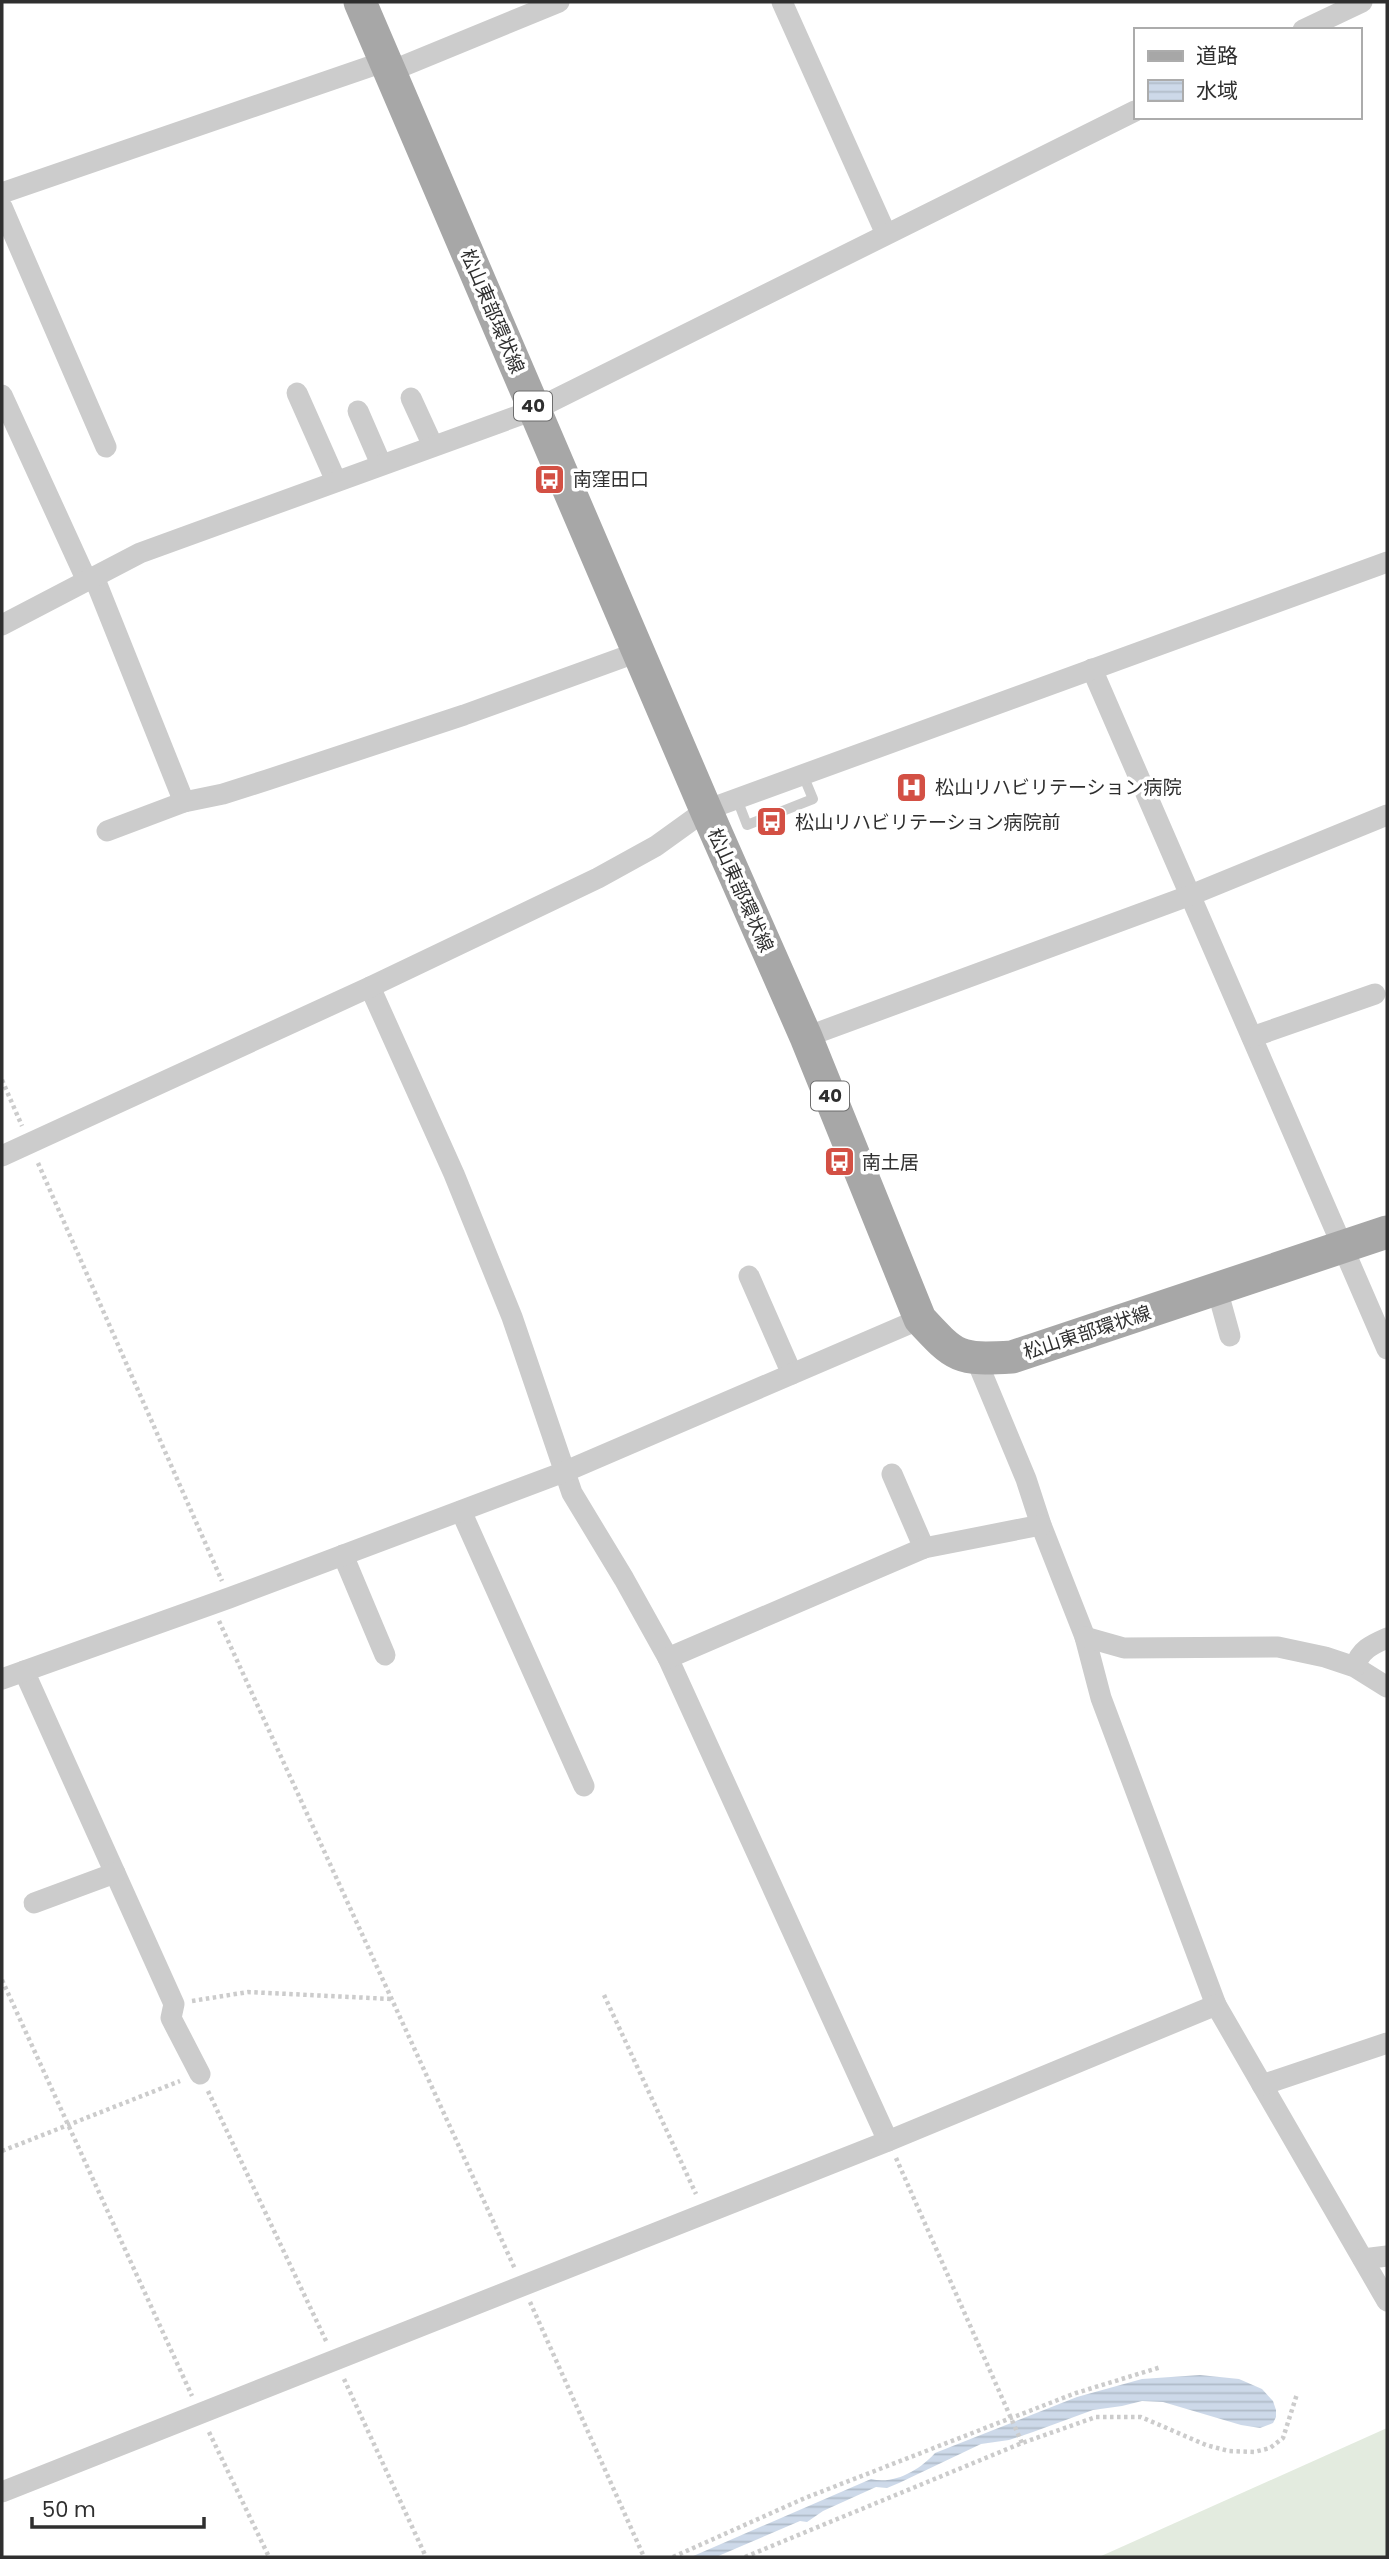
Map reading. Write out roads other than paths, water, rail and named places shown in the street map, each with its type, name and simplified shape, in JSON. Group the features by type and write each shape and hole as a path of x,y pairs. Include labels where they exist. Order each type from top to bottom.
{"main road":[{"name":"松山東部環状線","path":"360,2 806,1037 920,1319 949,1351 976,1359 1012,1357 1387,1232"}],"street":[{"path":"106,447 2,195 389,66 528,7 559,2"},
{"path":"782,2 886,234"},
{"path":"1307,28 1362,2"},
{"path":"2,625 140,553 534,410 1134,111"},
{"path":"297,393 336,481"},
{"path":"2,395 90,579 184,802"},
{"path":"411,398 433,446"},
{"path":"358,411 381,464"},
{"path":"2,1156 370,987 598,878 656,846 706,810 1387,562"},
{"path":"107,831 184,802 223,794 464,715 638,652"},
{"path":"1092,669 1387,1349"},
{"path":"806,1037 1191,895 1387,816"},
{"path":"370,987 454,1174 512,1317 572,1493 624,1578 668,1658 888,2141"},
{"path":"1252,1037 1375,994"},
{"path":"749,1276 792,1374"},
{"path":"1217,1289 1230,1336"},
{"path":"2,1679 220,1601 564,1472 920,1319"},
{"path":"976,1359 1026,1479 1085,1637 1101,1698 1216,2005 1387,2301"},
{"path":"892,1474 925,1548"},
{"path":"461,1511 583,1786"},
{"path":"668,1658 925,1548 1041,1525"},
{"path":"343,1555 385,1655"},
{"path":"1085,1637 1124,1648 1278,1647 1325,1657 1355,1667 1387,1687"},
{"path":"1355,1667 1359,1655 1371,1645 1387,1638"},
{"path":"24,1671 174,2004 172,2018 200,2074"},
{"path":"34,1903 115,1873"},
{"path":"2,2492 888,2141 1216,2005"},
{"path":"1262,2085 1387,2043"},
{"path":"1363,2259 1387,2256"}],"water":[{"path":"1200,2375 1239,2379 1262,2389 1273,2401 1276,2410 1273,2423 1260,2428 1241,2425 1163,2402 1142,2401 1093,2410 1009,2440 981,2444 899,2483 887,2488 876,2487 823,2511 807,2522 800,2521 716,2557 691,2557 871,2479 889,2480 906,2475 935,2453 1077,2397 1142,2379"}],"place":[{"name":"南窪田口","path":"550,479"},
{"name":"松山リハビリテーション病院","path":"912,787"},
{"name":"松山リハビリテーション病院前","path":"772,822"},
{"name":"南土居","path":"839,1162"}]}
